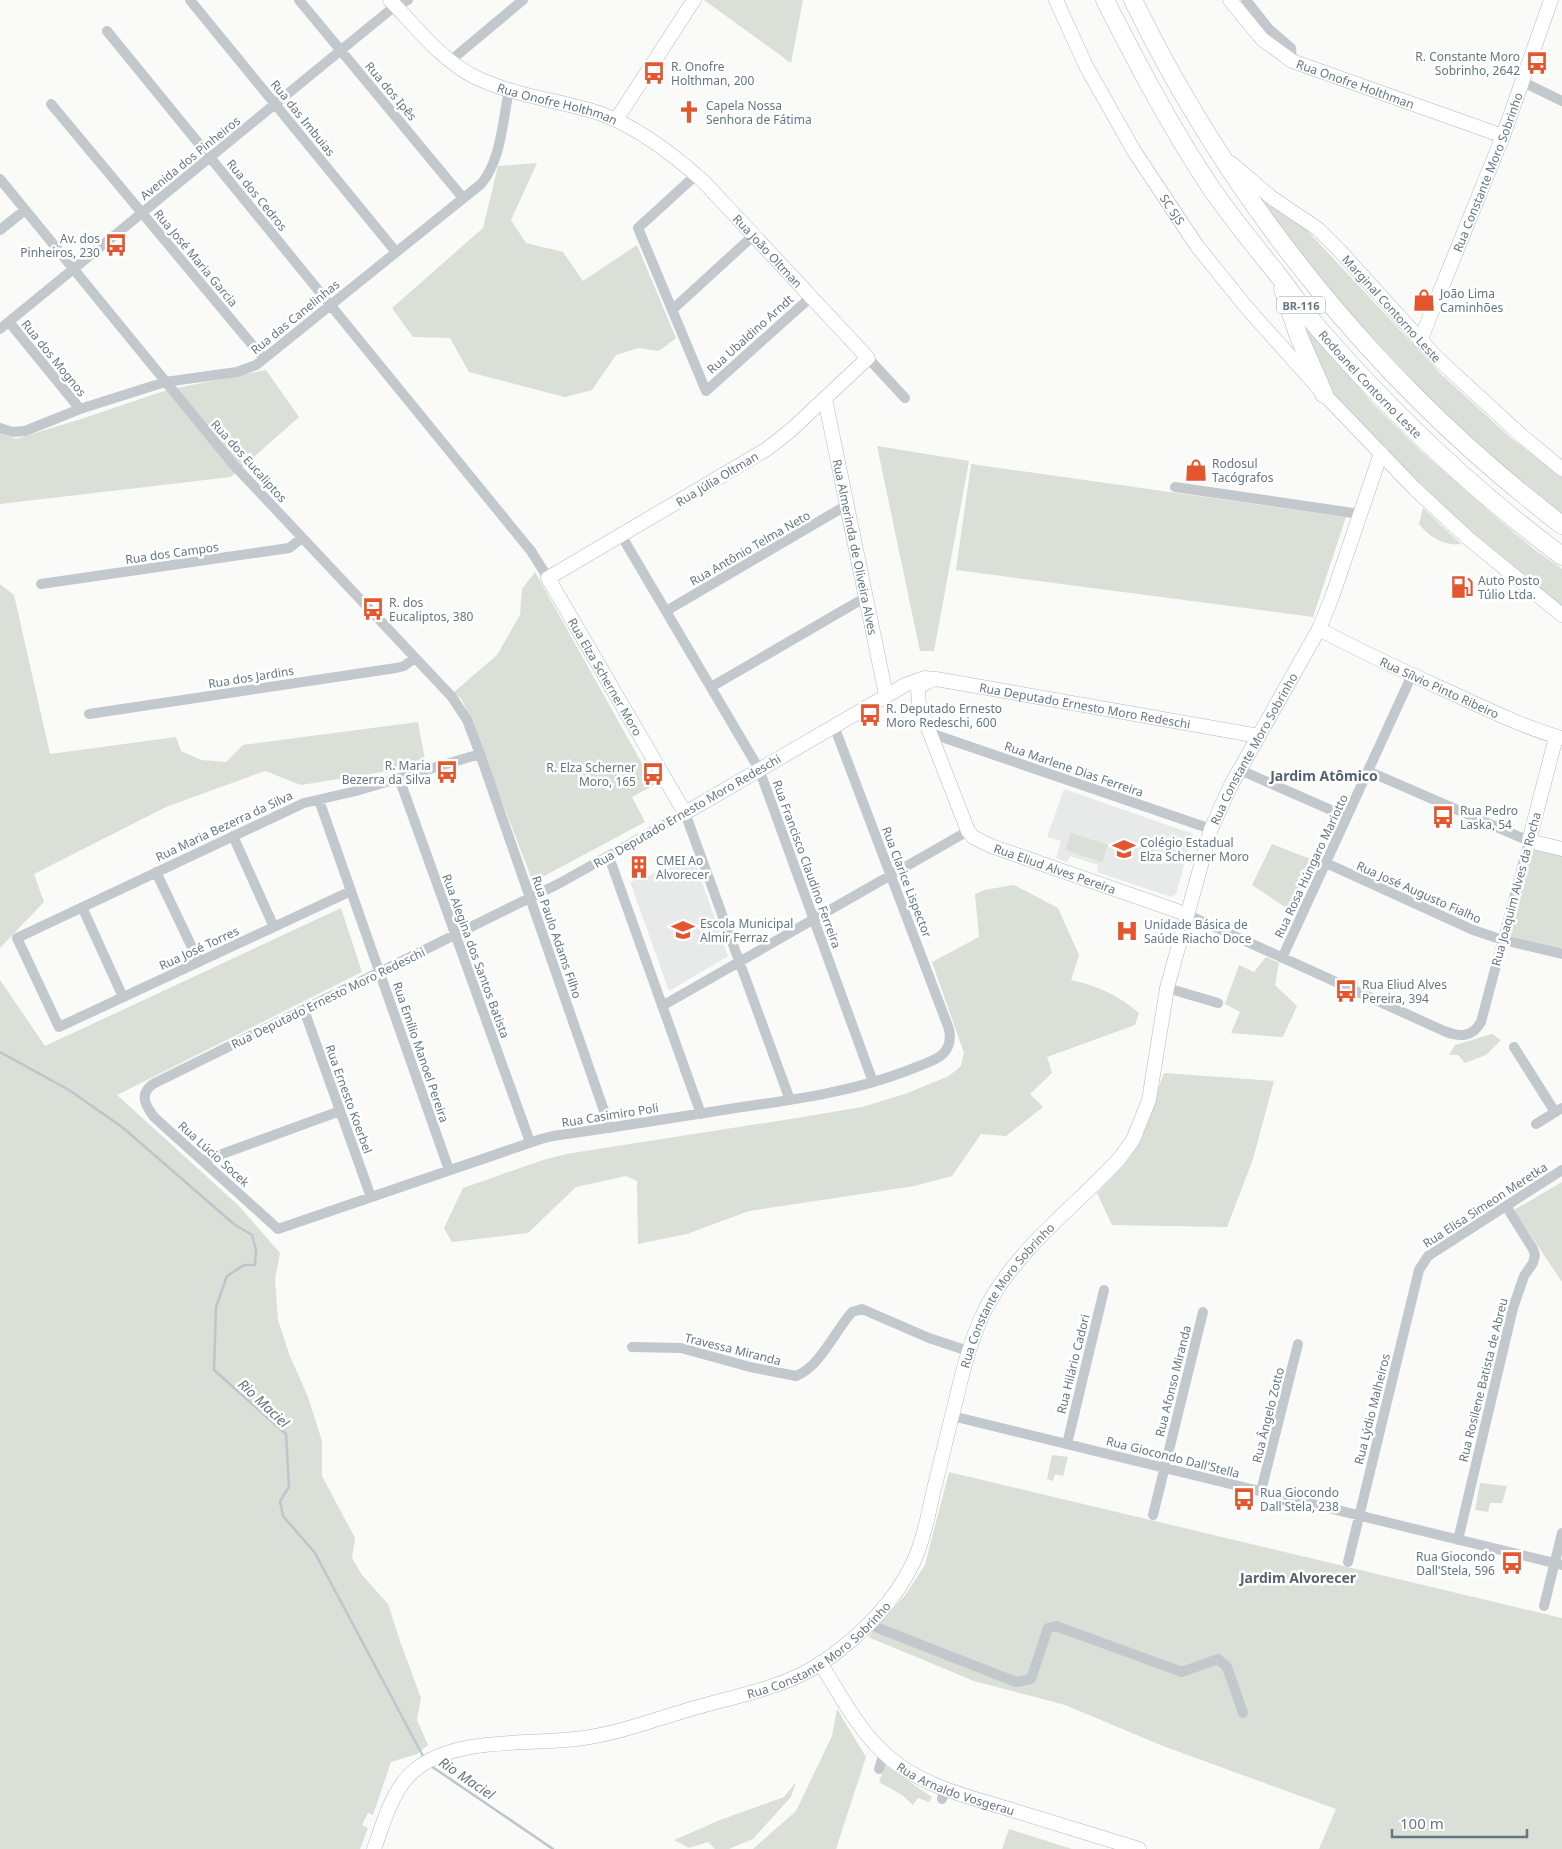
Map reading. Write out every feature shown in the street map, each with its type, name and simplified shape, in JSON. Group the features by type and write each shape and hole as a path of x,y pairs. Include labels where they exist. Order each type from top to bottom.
{"highway":[{"name":"Rodoanel Contorno Leste","path":"1106,0 1140,68 1190,156 1240,228 1318,328 1416,432 1488,497 1562,556"},
{"name":"Rodoanel Contorno Leste","path":"1133,0 1169,70 1218,151 1286,248 1344,320 1386,367 1454,434 1500,476 1562,525"},
{"path":"1278,275 1299,337 1324,394"}],"street":[{"name":"Rua das Imbuias","path":"190,0 396,252"},
{"name":"Rua dos Ipês","path":"299,0 463,198"},
{"path":"450,61 524,0"},
{"name":"Rua Onofre Holthman","path":"398,1 450,61 474,76 508,90 582,108 616,120 694,0"},
{"name":"SC SJS","path":"1056,0 1079,52 1109,108 1139,159 1182,225 1247,308 1324,394"},
{"name":"Rua Onofre Holthman","path":"1230,0 1262,39 1292,61 1503,136"},
{"path":"1246,0 1269,30 1291,48 1292,61"},
{"name":"Rua Constante Moro Sobrinho","path":"1420,341 1503,136 1551,0"},
{"name":"Avenida dos Pinheiros","path":"0,329 341,50 398,1"},
{"name":"Rua dos Cedros","path":"107,31 331,305"},
{"path":"1522,82 1562,101"},
{"name":"Rua das Canelinhas","path":"0,428 13,432 25,431 80,409 165,382 237,372 247,369 264,359 481,184 492,167 508,90"},
{"name":"Rua José Maria Garcia","path":"51,104 264,359"},
{"name":"Rua João Oltman","path":"616,120 651,141 696,174 906,398"},
{"name":"Marginal Contorno Leste","path":"1218,151 1272,198 1326,236 1420,341 1522,436 1562,469"},
{"path":"696,174 638,228 672,310 754,235"},
{"name":"Rua dos Eucaliptos","path":"0,179 233,464 452,697 463,711 480,754"},
{"path":"0,230 25,210"},
{"name":"Rua Ubaldino Arndt","path":"672,310 706,390 811,297"},
{"name":"Rua Elza Scherner Moro","path":"331,305 531,551 685,813 790,1100"},
{"name":"Rua dos Mognos","path":"9,322 80,409"},
{"name":"Rua Júlia Oltman","path":"548,578 767,449 791,430 868,358"},
{"path":"1324,394 1415,489 1469,539 1562,615"},
{"name":"Rua Almerinda de Oliveira Alves","path":"825,399 886,695"},
{"name":"Rua Constante Moro Sobrinho","path":"374,1849 396,1793 405,1780 420,1766 433,1758 462,1748 572,1740 607,1734 787,1680 820,1664 853,1638 868,1624 897,1590 918,1551 968,1351 986,1309 1004,1278 1033,1244 1119,1159 1133,1140 1149,1100 1166,988 1210,829 1223,801 1319,629 1381,453"},
{"path":"1175,487 1360,514"},
{"name":"Rua Antônio Telma Neto","path":"666,611 847,506"},
{"name":"Rua Francisco Claudino Ferreira","path":"622,535 759,769 873,1082"},
{"name":"Rua dos Campos","path":"41,584 289,548 302,538"},
{"path":"711,688 866,597"},
{"name":"Rua Sílvio Pinto Ribeiro","path":"1319,629 1412,675 1529,727 1559,738"},
{"name":"Rua dos Jardins","path":"89,714 396,668 404,666 415,658"},
{"name":"Rua Rosa Húngaro Mariotto","path":"1282,958 1412,675"},
{"name":"Rua Deputado Ernesto Moro Redeschi","path":"145,1092 154,1084 609,857 914,680 924,678 936,679 1259,736"},
{"path":"662,1006 968,831 919,705 918,688 936,679"},
{"path":"886,695 903,692 919,705"},
{"name":"Rua Clarice Lispector","path":"834,726 949,1029 948,1048"},
{"name":"Rua Marlene Dias Ferreira","path":"930,733 1210,829"},
{"name":"Rua Joaquim Alves da Rocha","path":"1467,1035 1472,1033 1481,1022 1529,841 1559,738"},
{"name":"Rua Maria Bezerra da Silva","path":"59,1027 17,938 304,803 356,791 480,754"},
{"name":"Rua Paulo Adams Filho","path":"480,754 610,1128"},
{"path":"1240,770 1347,817"},
{"path":"1368,771 1529,841 1562,849"},
{"name":"Rua Alegina dos Santos Batista","path":"399,778 530,1142"},
{"name":"Rua Emílio Manoel Pereira","path":"319,800 450,1170"},
{"name":"Rua Eliud Alves Pereira","path":"968,831 973,837 991,846 1186,914 1444,1032 1452,1035 1467,1035"},
{"path":"233,836 274,927"},
{"path":"609,857 701,1114"},
{"name":"Rua José Augusto Fialho","path":"1326,863 1473,930 1502,940 1562,954"},
{"path":"156,872 199,962"},
{"name":"Rua José Torres","path":"59,1027 351,891"},
{"path":"82,907 123,997"},
{"path":"1166,988 1218,1003"},
{"name":"Rua Ernesto Koerbel","path":"304,1010 371,1197"},
{"path":"1514,1047 1559,1110 1536,1124"},
{"name":"Rua Casimiro Poli","path":"278,1228 530,1142 553,1136 790,1100 848,1089 929,1062 941,1056 948,1048"},
{"name":"Rua Lúcio Socek","path":"145,1092 144,1097 148,1110 278,1228"},
{"path":"203,1161 340,1111"},
{"name":"Rua Elisa Simeon Meretka","path":"1422,1262 1428,1256 1562,1170"},
{"name":"Rua Rosilene Batista de Abreu","path":"1458,1540 1513,1308 1518,1290 1533,1263 1535,1255 1506,1206"},
{"name":"Rua Lýdio Malheiros","path":"1348,1562 1416,1279 1422,1262"},
{"name":"Rua Hilário Cadori","path":"1067,1444 1104,1290"},
{"name":"Travessa Miranda","path":"632,1348 681,1348 750,1367 796,1376 802,1374 815,1362 852,1312 862,1309 929,1338 968,1351"},
{"name":"Rua Afonso Miranda","path":"1153,1514 1203,1312"},
{"name":"Rua Ângelo Zotto","path":"1262,1491 1298,1344"},
{"name":"Rua Giocondo Dall'Stella","path":"952,1416 1558,1564"},
{"path":"1544,1606 1558,1564 1562,1533"},
{"path":"868,1624 1016,1682 1031,1679 1048,1628 1056,1626 1182,1672 1218,1659 1227,1667 1243,1713"},
{"name":"Rua Arnaldo Vosgerau","path":"820,1664 854,1718 884,1753 912,1774 944,1794 1139,1849"},
{"path":"879,1769 884,1753"}],"shaded area":[{"path":"704,0 803,0 791,63"},
{"path":"537,163 511,220 526,243 563,252 583,281 637,245 676,338 659,351 638,348 616,355 592,390 565,397 469,372 450,338 413,337 392,308 483,228 498,166"},
{"path":"1260,199 1304,227 1440,373 1511,438 1562,477 1562,515 1526,488 1453,423 1349,312 1299,253"},
{"path":"1295,313 1374,405 1421,451 1535,550 1562,569 1562,609 1477,542 1327,391"},
{"path":"266,370 299,417 231,477 0,504 0,433 16,439 167,390"},
{"path":"877,446 969,461 934,651 920,651"},
{"path":"971,464 1346,517 1313,617 956,570"},
{"path":"1423,508 1461,544 1449,544 1437,540 1427,533 1419,524"},
{"path":"535,572 654,785 632,797 645,822 533,882 468,713 462,700 454,692 497,655 520,615 522,589"},
{"path":"0,584 14,595 50,754 176,737 181,751 201,760 226,762 243,745 418,722 426,765 301,785 265,771 166,807 34,874 44,902 0,948"},
{"name":"Colégio Estadual Elza Scherner Moro","path":"1064,789 1193,834 1176,894 1171,897 1097,872 1098,865 1070,856 1067,862 1056,858 1061,841 1047,837"},
{"path":"1071,833 1108,845 1102,862 1065,850"},
{"path":"1272,844 1318,862 1291,911 1252,885"},
{"path":"1533,846 1562,855 1562,951 1509,938"},
{"name":"Escola Municipal Almir Ferraz","path":"694,859 728,956 669,991 630,882"},
{"path":"1014,885 1058,908 1079,955 1071,980 1107,992 1124,1001 1139,1013 1135,1025 1047,1057 1052,1073 1030,1094 1043,1107 1006,1136 981,1134 952,1176 915,1186 749,1211 687,1234 638,1244 637,1181 626,1176 576,1187 528,1233 452,1242 444,1228 463,1188 543,1160 566,1154 862,1107 905,1094 949,1076 961,1066 964,1053 932,962 979,937 975,894 984,890"},
{"path":"341,908 362,972 117,1095 239,1206 280,1253 275,1279 278,1320 289,1354 308,1397 322,1441 322,1476 355,1538 352,1558 362,1575 388,1604 421,1698 417,1720 428,1745 417,1754 391,1762 373,1815 368,1813 362,1825 368,1828 360,1849 0,1849 0,980 45,1046"},
{"path":"1266,957 1279,963 1275,985 1297,1006 1283,1037 1231,1033 1240,1012 1225,1004 1239,965 1254,972"},
{"path":"1492,1034 1501,1040 1486,1055 1465,1063 1458,1055 1449,1055 1455,1045"},
{"path":"1164,1073 1274,1081 1253,1159 1227,1227 1112,1225 1097,1193 1125,1164 1140,1139"},
{"path":"1562,1182 1562,1282 1514,1210"},
{"path":"1052,1455 1068,1457 1063,1476 1055,1474 1053,1481 1047,1479"},
{"path":"949,1472 1562,1618 1562,1849 1319,1849 1336,1809 1163,1746 1065,1705 974,1681 868,1637 906,1594 925,1565"},
{"path":"1480,1483 1507,1486 1502,1503 1490,1503 1488,1512 1475,1510"},
{"path":"837,1709 866,1757 836,1849 753,1849 796,1811 832,1736"},
{"path":"885,1765 932,1797 929,1802 918,1798 913,1805 902,1795 879,1782"},
{"path":"796,1782 791,1797 753,1839 729,1849 715,1849 708,1842 689,1848 674,1840 720,1820 784,1797"},
{"path":"1009,1829 1072,1849 1002,1849"}],"waterway":[{"name":"Rio Maciel","path":"0,1052 69,1090 122,1127 235,1225 252,1235 256,1250 255,1265 244,1265 227,1276 216,1307 214,1370 286,1434 289,1487 280,1501 283,1516 315,1553 424,1758"},
{"name":"Rio Maciel","path":"431,1766 553,1849"}],"place":[{"name":"R. Constante Moro Sobrinho, 2642","path":"1537,63"},
{"name":"R. Onofre Holthman, 200","path":"654,73"},
{"name":"Capela Nossa Senhora de Fátima","path":"689,112"},
{"name":"Av. dos Pinheiros, 230","path":"116,245"},
{"name":"João Lima Caminhões","path":"1424,300"},
{"name":"Rodosul Tacógrafos","path":"1196,470"},
{"name":"Auto Posto Túlio Ltda.","path":"1462,587"},
{"name":"R. dos Eucaliptos, 380","path":"373,609"},
{"name":"R. Deputado Ernesto Moro Redeschi, 600","path":"870,715"},
{"name":"R. Maria Bezerra da Silva","path":"447,772"},
{"name":"R. Elza Scherner Moro, 165","path":"653,774"},
{"name":"Rua Pedro Laska, 54","path":"1443,817"},
{"name":"Colégio Estadual Elza Scherner Moro","path":"1124,849"},
{"name":"CMEI Ao Alvorecer","path":"639,867"},
{"name":"Escola Municipal Almir Ferraz","path":"683,930"},
{"name":"Unidade Básica de Saúde Riacho Doce","path":"1127,931"},
{"name":"Rua Eliud Alves Pereira, 394","path":"1346,991"},
{"name":"Rua Giocondo Dall'Stela, 238","path":"1244,1499"},
{"name":"Rua Giocondo Dall'Stela, 596","path":"1512,1563"}],"district":[{"name":"Jardim Atômico","path":"1324,775"},
{"name":"Jardim Alvorecer","path":"1298,1577"}]}
